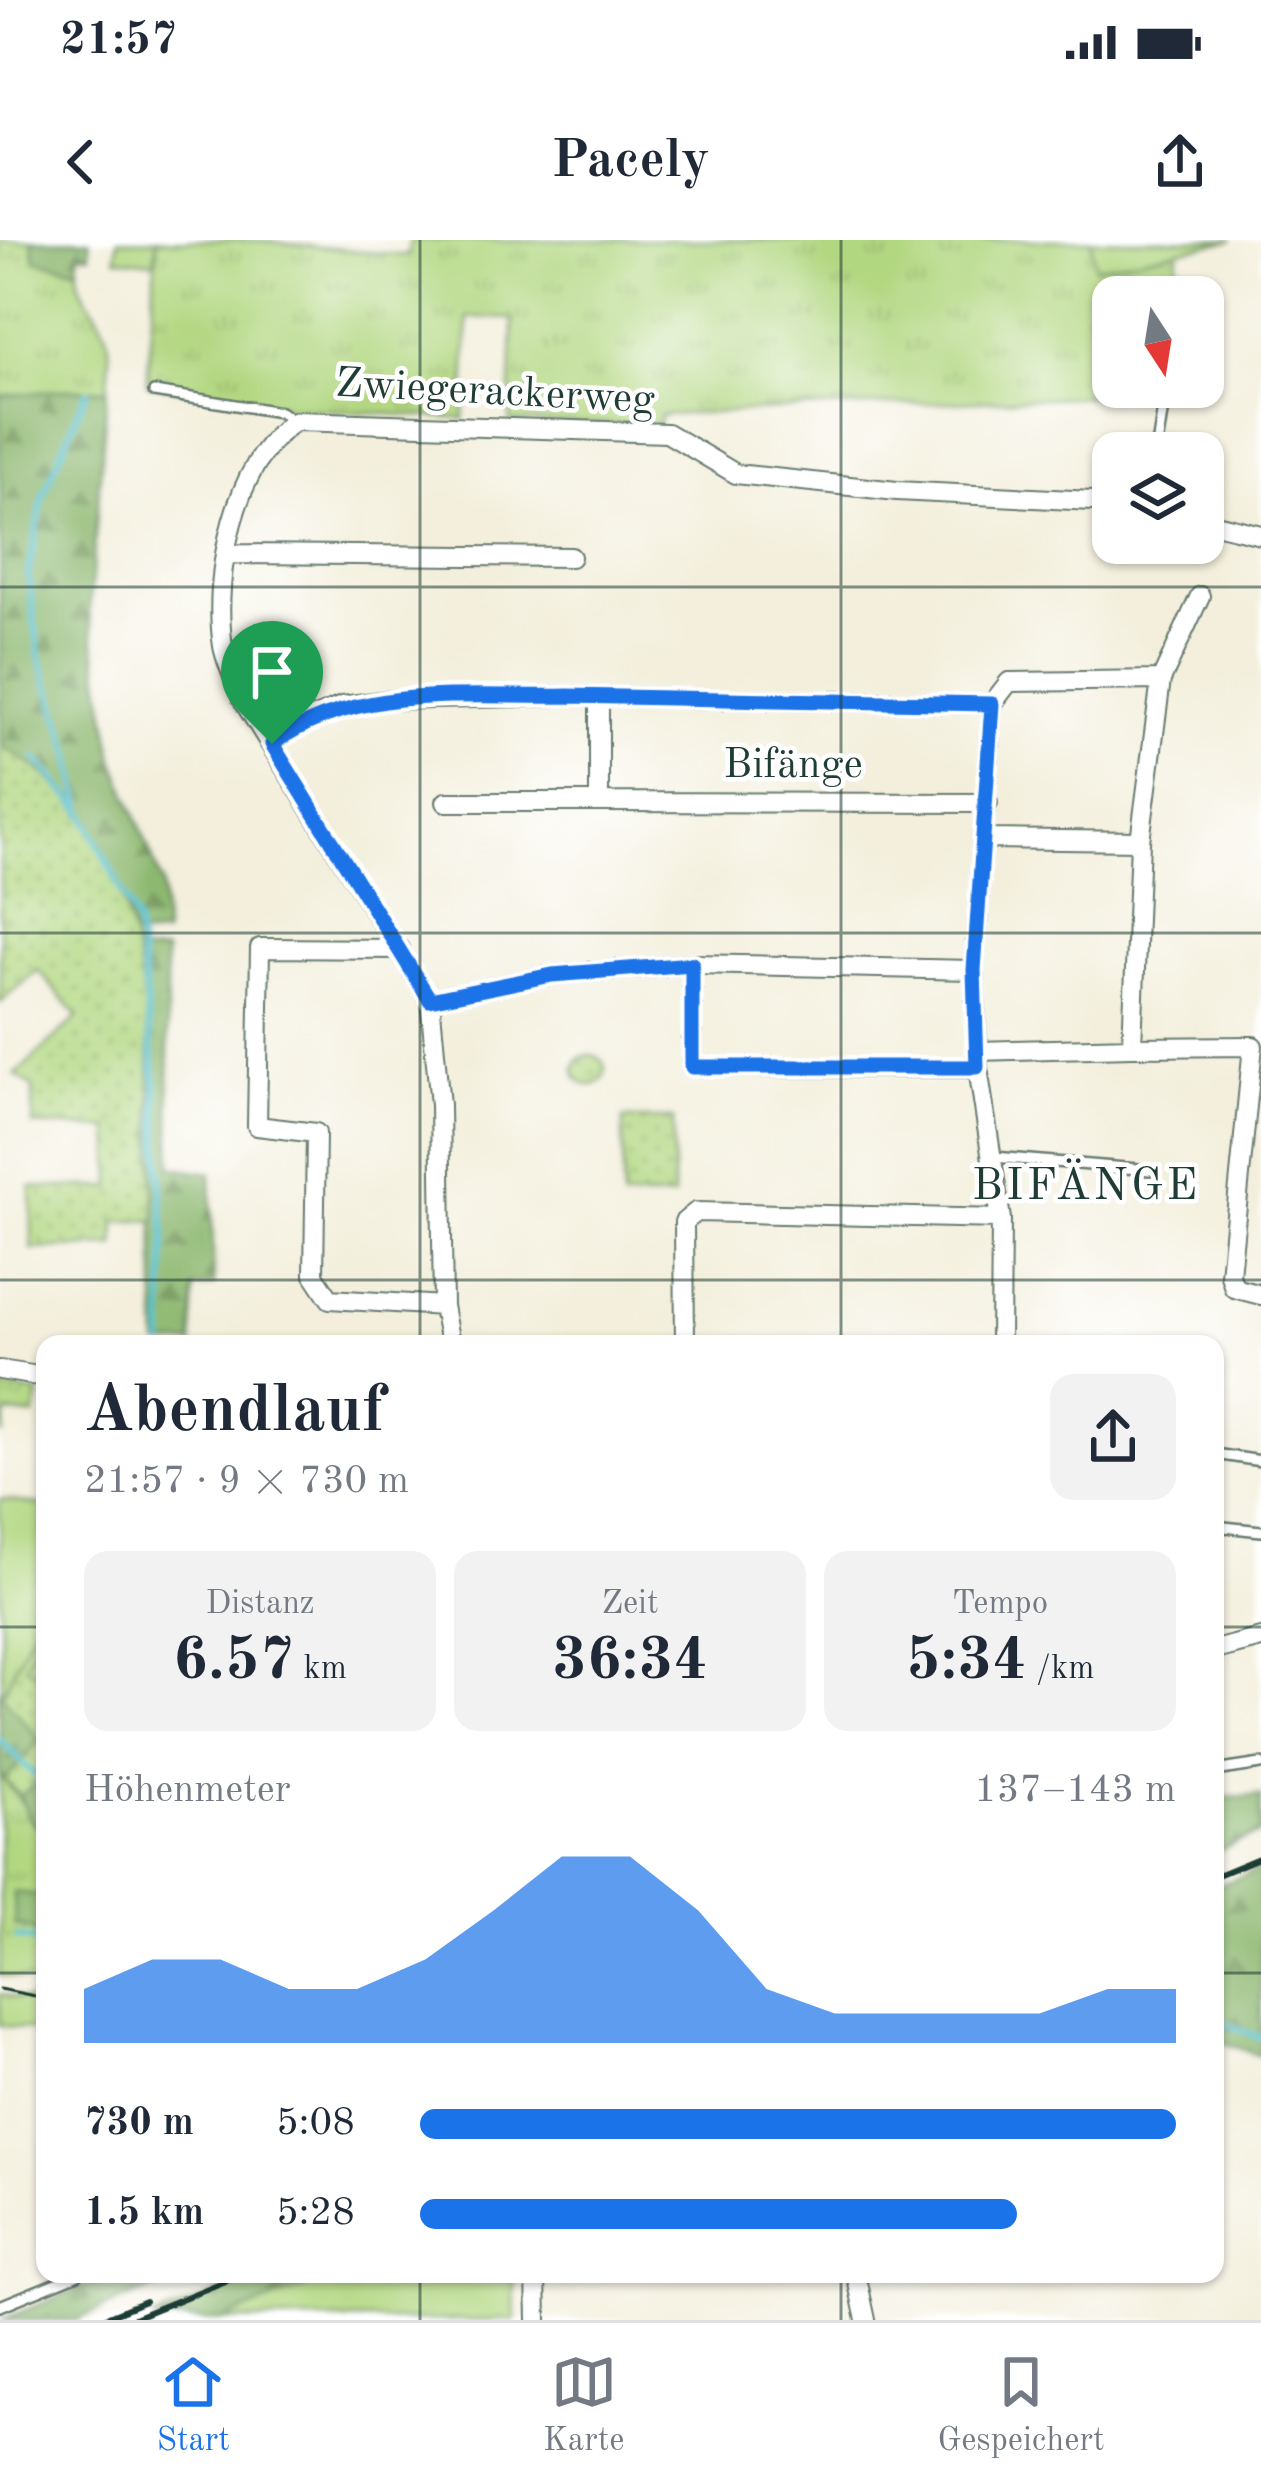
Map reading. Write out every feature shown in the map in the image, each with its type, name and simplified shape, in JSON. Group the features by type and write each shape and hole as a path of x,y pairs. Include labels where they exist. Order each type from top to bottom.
{"street":[{"name":"Zwiegerackerweg","path":"295,421 667,433 736,474 897,490 1092,501"},
{"path":"295,421 277,433 260,456 242,498 220,604 223,649 242,699 430,1000 440,1105 442,1306 448,1335"},
{"path":"1224,526 1261,535"},
{"path":"228,554 571,557"},
{"path":"1132,1047 1140,841 1161,680 1200,596"},
{"name":"Bifänge","path":"272,744 301,723 342,706 389,700 992,704 1009,682 1161,680"},
{"path":"599,698 599,802"},
{"path":"992,704 974,970 977,1059 1001,1219 1000,1335"},
{"name":"Bifänge","path":"446,802 988,802"},
{"path":"984,839 1140,841"},
{"path":"400,949 260,948 257,1126 316,1133 314,1275 330,1299 442,1306"},
{"path":"430,1000 552,975 692,964 974,970"},
{"path":"692,964 692,1067 1253,1046 1256,1054 1230,1275 1234,1288 1261,1295"},
{"path":"685,1335 688,1216 1001,1219"},
{"path":"0,1370 36,1376"},
{"path":"1224,1647 1261,1638"},
{"path":"536,2283 537,2320"},
{"path":"858,2283 866,2320"}],"lane":[{"name":"Zwiegerackerweg","path":"154,392 280,412 295,421"},
{"path":"992,1157 1150,1170"},
{"path":"1224,1455 1261,1461"},
{"path":"1224,1527 1261,1532"},
{"path":"1224,1770 1261,1764"},
{"path":"0,2306 56,2283"}],"green space":[{"path":"0,240 32,240 35,260 78,269 81,286 108,338 107,390 0,396"},
{"path":"32,240 90,240 90,254 79,253 78,269 35,260"},
{"path":"118,240 157,240 154,262 116,258"},
{"path":"157,240 255,240 408,256 410,240 1091,240 1096,267 1179,250 1175,276 1092,276 1092,396 661,415 658,425 510,422 513,319 468,317 464,419 293,408 147,384"},
{"path":"1091,240 1233,240 1095,267"},
{"path":"107,390 89,613 114,759 162,883 164,935 134,937 114,878 85,827 48,783 0,744 0,396"},
{"path":"0,744 52,781 87,824 113,874 131,929 149,1048 156,1220 116,1222 115,1246 32,1249 31,1187 112,1187 110,1129 33,1125 33,1087 15,1075 78,1017 38,970 0,1003"},
{"path":"165,952 172,1167 211,1173 214,1285 194,1288 193,1335 158,1335 149,1082 136,953"},
{"path":"590,1055 601,1059 605,1070 601,1081 590,1085 579,1081 575,1070 579,1059"},
{"path":"623,1119 673,1119 673,1197 623,1199"},
{"path":"0,1387 36,1393 34,1416 7,1413 3,1436"},
{"path":"0,1499 36,1505 36,1621 2,1695"},
{"path":"36,1621 36,1735 2,1695"},
{"path":"36,1642 36,1673 25,1666"},
{"path":"0,1692 36,1735 36,1745 5,1780 0,1775"},
{"path":"36,1745 36,1784 20,1796 5,1780"},
{"path":"0,1775 36,1821 36,1895 14,1893 15,1925 36,1931 36,1981 0,1975"},
{"path":"36,1784 36,1825 29,1819 20,1796"},
{"path":"1261,1796 1261,1833 1224,1848 1224,1798"},
{"path":"1261,1868 1261,2056 1224,2042 1224,1883"},
{"path":"14,1892 36,1895 36,1931 15,1925"},
{"path":"0,1994 36,2002 36,2031 0,2025"},
{"path":"91,2283 167,2283 76,2320 1,2320"},
{"path":"244,2283 314,2283 223,2320 152,2320"},
{"path":"314,2283 514,2283 515,2320 223,2320"}],"waterway":[{"path":"87,391 43,496 28,575 40,659 71,752 83,812 137,923 156,1087 165,1243 163,1335"},
{"path":"36,758 81,810"},
{"path":"0,1740 36,1776"},
{"path":"17,1938 36,1941"},
{"path":"1224,2023 1261,2038"}],"tram line":[{"path":"0,1989 36,1996"}],"railway":[{"path":"1224,1872 1261,1857"},
{"path":"129,2320 221,2283"},
{"path":"99,2320 145,2301"}],"district":[{"name":"BIFÄNGE","path":"1086,1187"}],"route":[{"path":"568,696 992,704 974,970 977,1067 692,1067 692,964 552,975 430,1000 272,744 301,723 342,706 389,700 568,696"}]}
